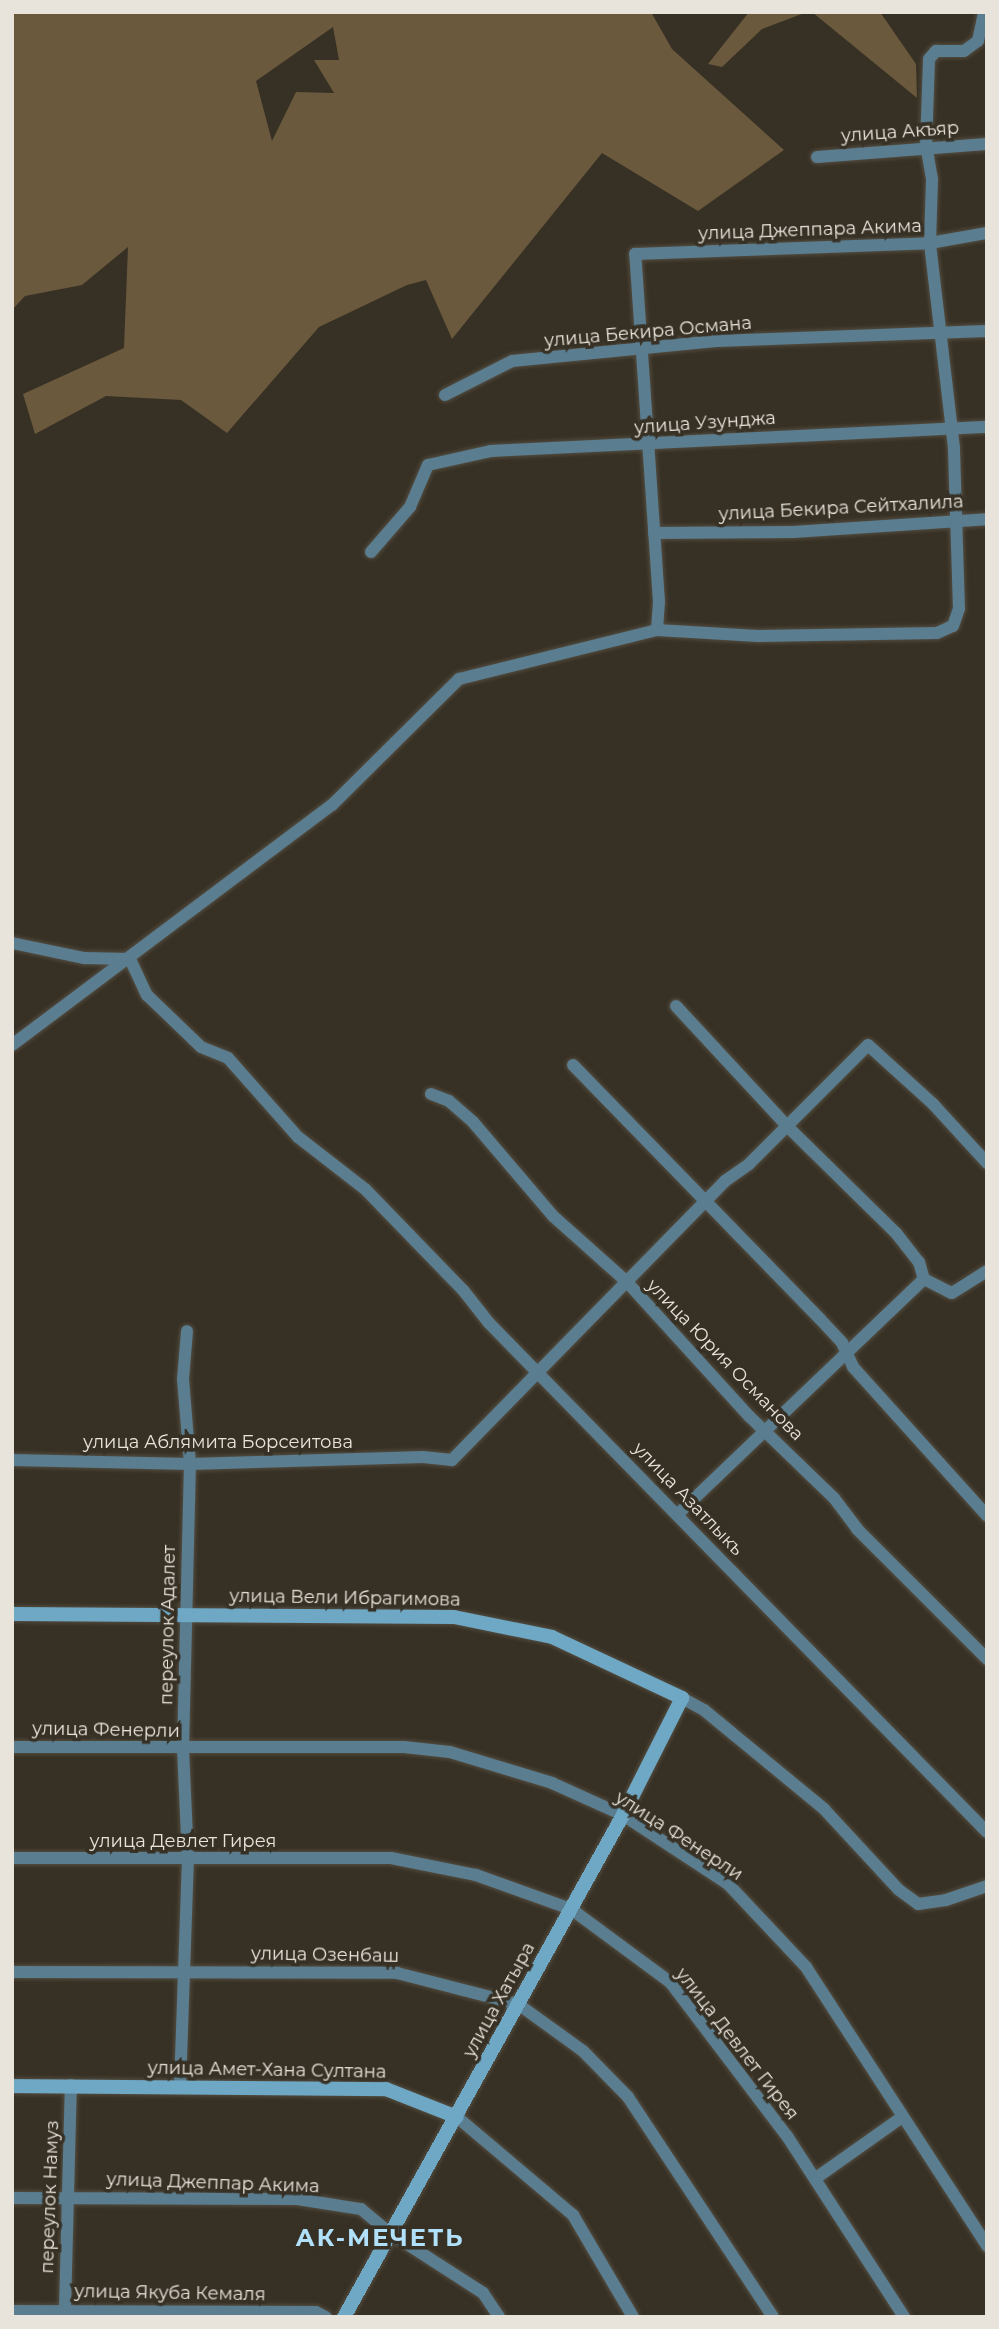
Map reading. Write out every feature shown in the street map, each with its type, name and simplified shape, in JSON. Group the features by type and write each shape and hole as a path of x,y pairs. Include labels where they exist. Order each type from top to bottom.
{"street":[{"path":"12,1045 332,805 459,679 657,629 758,636 937,633 953,626 959,609 954,519 954,448 930,243 932,180 926,146 929,59 936,51 964,51 978,41 984,12"},
{"name":"улица Акъяр","path":"817,157 926,146 987,144"},
{"name":"улица Джеппара Акима","path":"641,350 635,254 930,243 987,233"},
{"name":"улица Бекира Османа","path":"446,395 512,361 716,341 987,331"},
{"path":"641,350 654,533 657,629"},
{"name":"улица Узунджа","path":"371,552 410,507 428,465 491,452 648,446 757,435 987,427"},
{"name":"улица Бекира Сейтхалила","path":"654,533 793,532 954,519 987,519"},
{"path":"12,943 84,958 130,959"},
{"name":"улица Азатлыкъ","path":"130,959 147,995 201,1047 228,1058 298,1137 366,1190 537,1370 987,1832"},
{"path":"676,1006 787,1126 896,1233 919,1262 924,1279 952,1293 987,1271"},
{"path":"537,1370 868,1045 933,1104 987,1163"},
{"path":"573,1065 820,1319 846,1353 987,1516"},
{"name":"улица Юрия Османова","path":"431,1094 449,1101 473,1122 553,1216 626,1281 987,1659"},
{"path":"679,1513 924,1279"},
{"name":"переулок Адалет","path":"180,2087 188,1859 183,1749 190,1464 183,1379 187,1331"},
{"name":"улица Аблямита Борсеитова","path":"12,1460 190,1464 423,1457 452,1460 537,1370"},
{"name":"улица Вели Ибрагимова","path":"12,1614 454,1616 552,1636 704,1710 824,1809 899,1890 918,1904 946,1900 987,1886"},
{"name":"улица Хатыра","path":"344,2317 623,1815 682,1698"},
{"name":"улица Фенерли","path":"12,1746 183,1749 404,1747 450,1752 552,1783 623,1815 728,1884 806,1967 987,2246"},
{"name":"улица Девлет Гирея","path":"12,1858 391,1858 476,1875 571,1909 670,1982 816,2178 904,2317"},
{"name":"улица Озенбаш","path":"12,1972 397,1973 518,2004 583,2051 622,2090 675,2162 773,2317"},
{"name":"переулок Намуз","path":"65,2309 71,2085"},
{"name":"улица Амет-Хана Султана","path":"12,2086 386,2089 457,2118 573,2215 633,2317"},
{"path":"816,2178 902,2117"},
{"name":"улица Джеппар Акима","path":"12,2198 297,2199 361,2209 390,2233 483,2293 499,2317"},
{"name":"улица Якуба Кемаля","path":"12,2311 65,2309 316,2312 326,2317"}],"shaded area":[{"path":"12,12 651,12 672,49 784,150 698,211 602,153 452,339 426,280 407,285 319,327 227,433 181,400 106,396 35,434 23,394 124,348 128,247 82,285 25,296 12,310","holes":["333,27 339,60 314,60 334,93 296,92 272,141 256,81"]},
{"path":"749,12 807,12 762,29 722,67 708,64"},
{"path":"812,12 880,12 916,64 917,98"}],"district":[{"name":"АК-МЕЧЕТЬ","path":"380,2238"}]}
